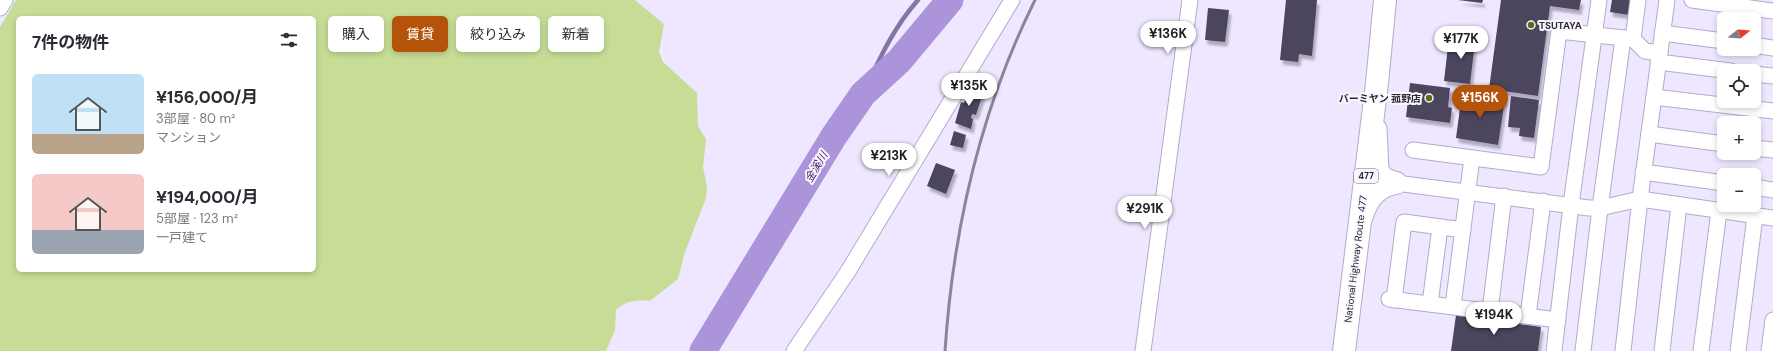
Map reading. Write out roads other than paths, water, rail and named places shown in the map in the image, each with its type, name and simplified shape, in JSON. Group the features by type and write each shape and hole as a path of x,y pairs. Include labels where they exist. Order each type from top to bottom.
{"highway":[{"name":"National Highway Route 477","path":"1344,351 1377,83 1385,0"}],"street":[{"path":"0,8 5,0"},
{"path":"794,351 847,273 1012,0"},
{"path":"1143,351 1190,0"},
{"path":"1554,351 1571,205 1598,0"},
{"path":"1583,351 1600,208 1628,38 1638,0"},
{"path":"1623,351 1643,172 1667,0"},
{"path":"1692,0 1773,11"},
{"path":"1413,150 1542,167 1559,31 1628,38 1645,51 1659,57 1717,68"},
{"path":"1662,33 1717,40"},
{"path":"1761,46 1773,48"},
{"path":"1761,75 1773,76"},
{"path":"1377,83 1381,170 1386,176 1414,185"},
{"path":"1654,96 1773,111"},
{"path":"1649,134 1717,143"},
{"path":"1761,149 1773,150"},
{"path":"1453,306 1472,158"},
{"path":"1643,172 1717,182"},
{"path":"1365,179 1600,208 1640,200 1717,211"},
{"path":"1357,246 1368,209 1378,194 1386,188 1414,185"},
{"path":"1761,188 1773,190"},
{"path":"1490,311 1504,196"},
{"path":"1528,316 1543,202"},
{"path":"1662,351 1679,205"},
{"path":"1701,351 1719,212"},
{"path":"1726,212 1773,218"},
{"path":"1738,351 1756,216"},
{"path":"1463,230 1404,222 1392,300 1453,306 1558,320"},
{"path":"1430,304 1440,227"},
{"path":"1769,351 1773,320"}],"waterway":[{"path":"863,94 894,33 918,0"},
{"name":"金溪川","path":"703,351 834,136 863,94 899,61 950,0"}],"railway":[{"path":"945,351 955,260 973,171 999,84 1016,41 1035,0"}],"place":[{"name":"TSUTAYA","path":"1531,25"},
{"name":"バーミヤン 菰野店","path":"1429,98"}]}
